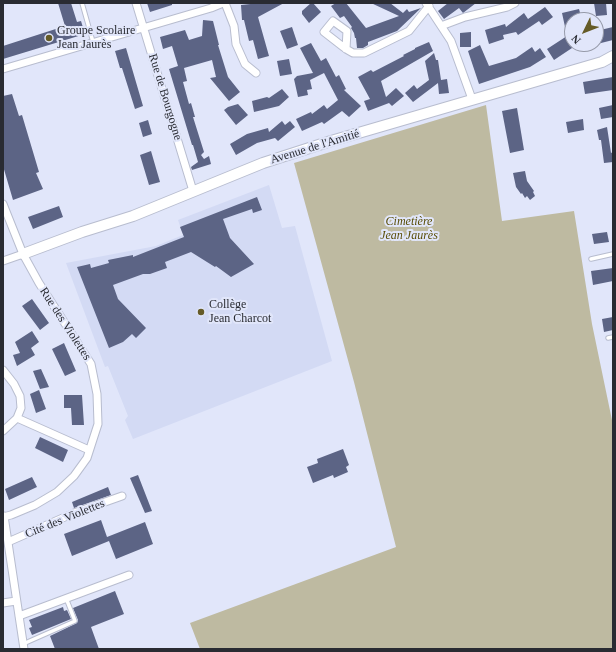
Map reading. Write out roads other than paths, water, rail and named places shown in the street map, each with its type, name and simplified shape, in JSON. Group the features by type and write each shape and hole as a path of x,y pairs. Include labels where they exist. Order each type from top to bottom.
{"street":[{"name":"Rue de Bourgogne","path":"136,3 193,191"},
{"path":"3,69 224,3 234,26 236,44 245,64 256,73"},
{"path":"441,26 465,16 507,8 515,3"},
{"path":"346,49 353,53 364,53 409,31 428,4 450,41 472,99"},
{"name":"Avenue de l'Amitié","path":"22,254 82,232 133,216 263,163 331,141 602,62 613,56"},
{"name":"Rue des Violettes","path":"3,204 22,254 38,283 91,364 97,394 98,424 87,458 74,476 57,492 35,505 11,515 4,516"},
{"path":"3,261 22,254"},
{"path":"3,370 14,384 20,396 21,408 17,418 3,430"},
{"path":"17,418 89,450"},
{"name":"Cité des Violettes","path":"8,542 74,513 122,496"},
{"name":"Cité des Violettes","path":"4,516 24,647"},
{"path":"19,616 129,575"},
{"path":"3,603 16,601"}],"lane":[{"path":"82,3 93,42"},
{"path":"591,259 613,254"},
{"path":"608,338 613,337"},
{"path":"24,647 75,621 66,598"}],"place":[{"name":"Groupe Scolaire Jean Jaurès","path":"49,38"},
{"name":"Collège Jean Charcot","path":"201,312"}],"park label":[{"name":"Cimetière Jean Jaurès","path":"409,229"}]}
